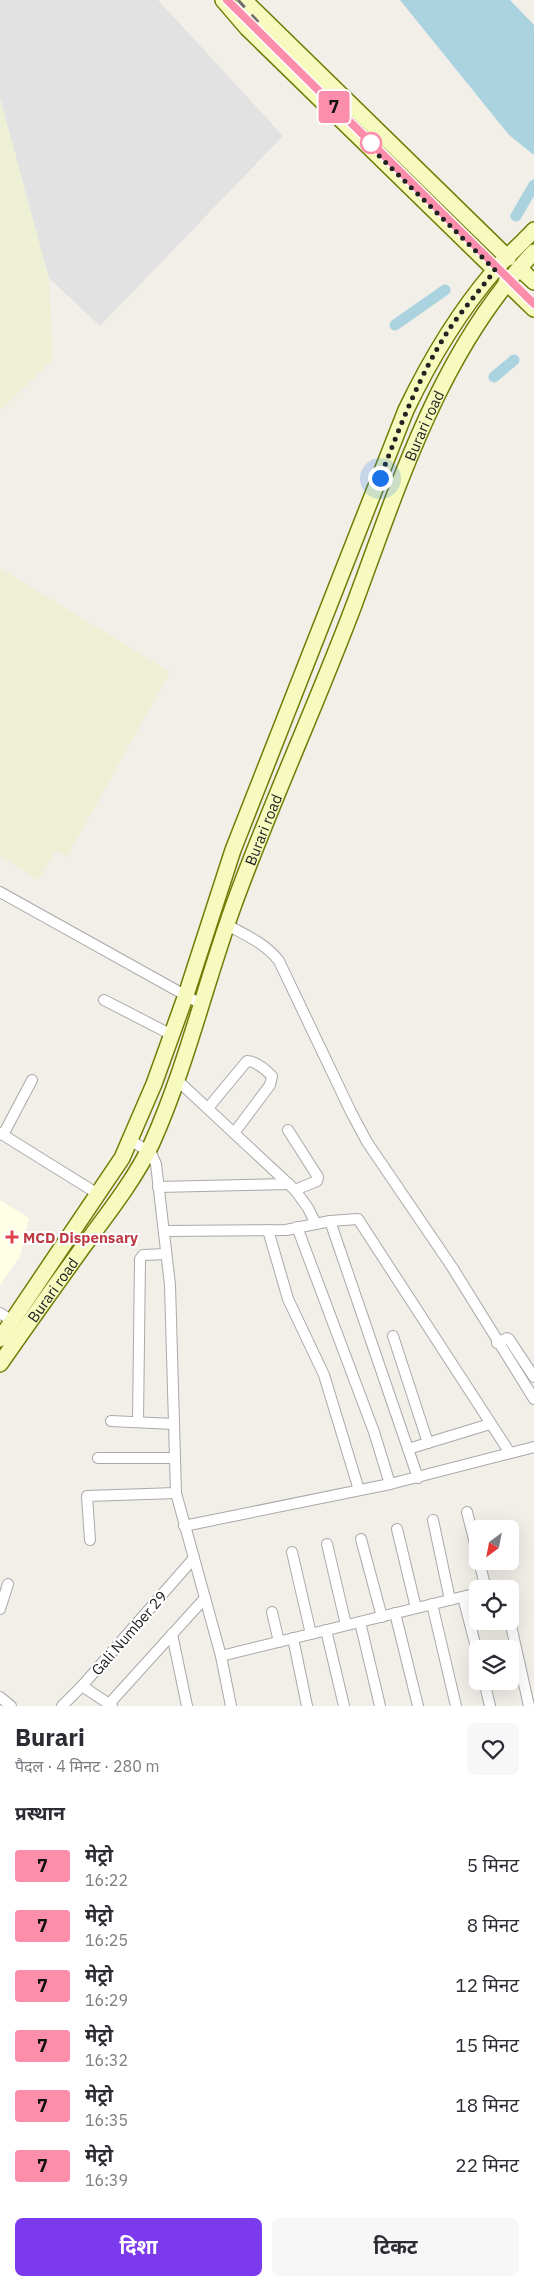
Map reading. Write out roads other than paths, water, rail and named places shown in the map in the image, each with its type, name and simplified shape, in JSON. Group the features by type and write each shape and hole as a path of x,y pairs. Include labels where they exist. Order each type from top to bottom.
{"main road":[{"path":"222,0 248,28 495,270"},
{"path":"244,0 534,282"},
{"path":"514,263 534,230"},
{"path":"514,263 534,252"},
{"name":"Burari road","path":"0,1339 6,1317 47,1269 122,1158 130,1140 172,1035 233,850 406,410 450,328 495,270 514,263"},
{"name":"Burari road","path":"0,1364 111,1211 148,1151 176,1079 227,925 339,645 415,442 458,354 506,282 514,263"},
{"path":"506,282 534,309"},
{"path":"47,1269 61,1278"}],"street":[{"path":"0,892 201,1004"},
{"path":"227,925 259,942 274,953 367,1142 502,1340 534,1399"},
{"path":"104,1000 172,1035"},
{"path":"208,1108 247,1061 254,1062 269,1073 272,1076 270,1085 234,1133"},
{"path":"176,1079 292,1187 308,1208 316,1224"},
{"path":"32,1080 1,1134 98,1194"},
{"path":"158,1187 292,1187 317,1181 318,1177 288,1130"},
{"path":"130,1140 148,1151 154,1158 170,1285 176,1493 221,1656 231,1706"},
{"path":"164,1230 268,1230 316,1224 330,1220 353,1218 359,1220 510,1453"},
{"path":"330,1220 418,1478"},
{"path":"297,1227 374,1432 390,1484"},
{"path":"268,1230 288,1299 324,1375 359,1490"},
{"path":"138,1422 140,1259 143,1255 166,1254"},
{"path":"393,1336 428,1443"},
{"path":"502,1340 509,1339 534,1377"},
{"path":"111,1421 173,1424"},
{"path":"408,1449 490,1424"},
{"path":"184,1526 418,1478 534,1447"},
{"path":"98,1458 174,1458"},
{"path":"90,1540 87,1496 176,1493"},
{"path":"468,1512 470,1520"},
{"path":"433,1520 450,1600"},
{"path":"397,1530 416,1608"},
{"path":"361,1539 382,1617"},
{"path":"327,1544 346,1625"},
{"path":"292,1552 311,1634"},
{"name":"Gali Number 29","path":"62,1706 82,1686 194,1558"},
{"path":"0,1609 8,1584"},
{"path":"221,1656 469,1595"},
{"path":"463,1597 474,1640"},
{"path":"82,1686 111,1705 205,1598"},
{"path":"432,1604 456,1706"},
{"path":"272,1612 279,1642"},
{"path":"395,1614 418,1706"},
{"path":"360,1622 380,1706"},
{"path":"326,1630 344,1706"},
{"path":"512,1630 529,1706"},
{"path":"172,1634 187,1706"},
{"path":"293,1638 307,1706"},
{"path":"486,1690 490,1706"},
{"path":"0,1698 11,1706"}],"water":[{"path":"400,0 510,0 534,25 534,155 509,135"}],"waterway":[{"path":"516,216 534,185"},
{"path":"395,325 445,290"},
{"path":"494,377 514,360"}],"railway":[{"path":"227,0 534,304"},
{"path":"238,0 260,24"}],"metro line":[{"name":"7","path":"227,0 534,304"}],"place":[{"name":"MCD Dispensary","path":"12,1237"}]}
